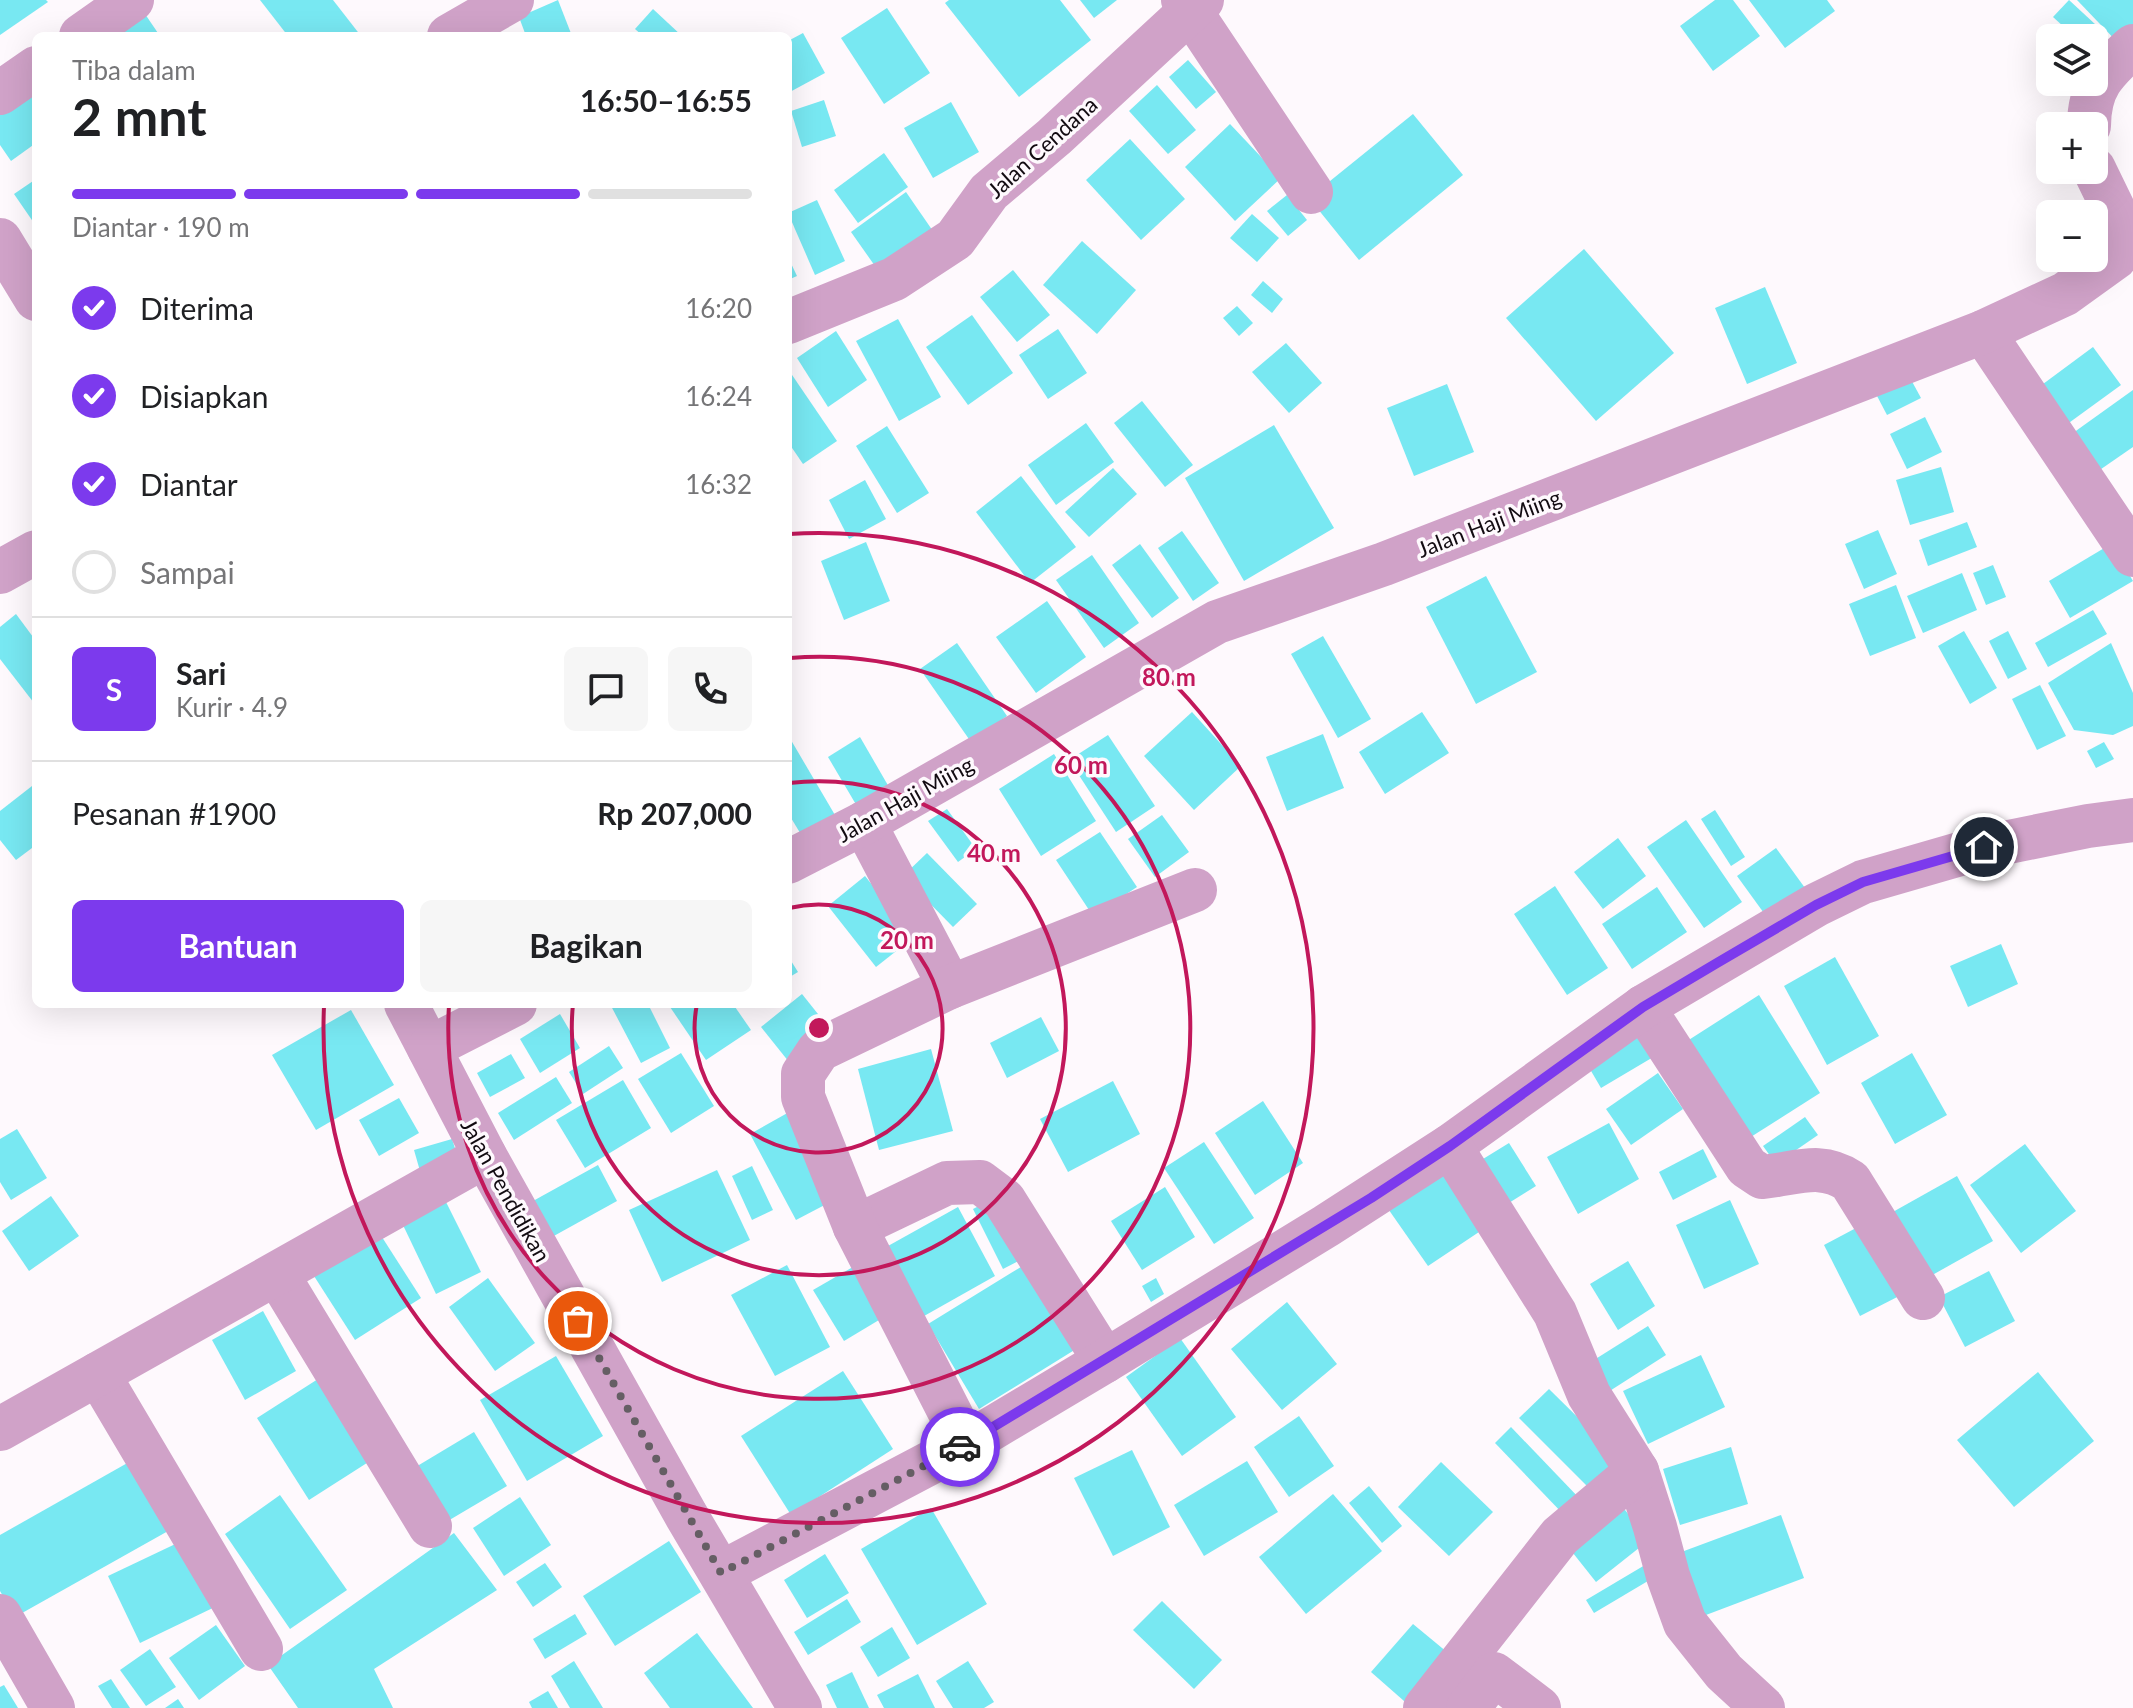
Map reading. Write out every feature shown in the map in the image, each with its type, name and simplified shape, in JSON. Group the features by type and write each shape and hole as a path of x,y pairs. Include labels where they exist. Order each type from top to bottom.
{"street":[{"path":"87,32 132,0"},
{"path":"456,32 512,0"},
{"path":"1192,3 1311,192"},
{"name":"Jalan Cendana","path":"792,320 894,279 955,239 989,192 1054,137 1192,3"},
{"path":"2089,112 2089,104 2102,75 2133,46"},
{"path":"0,93 32,71"},
{"name":"Jalan Haji Miing","path":"792,860 864,823 1217,622 1384,564 1983,332 2065,294 2115,258 2126,235 2101,184"},
{"path":"0,240 32,292"},
{"path":"1983,332 2133,555"},
{"path":"0,572 32,554"},
{"path":"721,1573 966,1444 1105,1361 1450,1146 1643,1007 1816,905 1863,882 1984,847 2133,820"},
{"path":"864,823 950,987"},
{"path":"966,1444 855,1227 803,1097 803,1074 819,1050 950,987 1195,890"},
{"path":"1643,1007 1747,1167 1762,1177 1820,1169 1835,1171 1850,1181 1923,1298"},
{"name":"Jalan Pendidikan","path":"408,1008 485,1156 800,1708"},
{"path":"429,1048 507,1008"},
{"path":"1450,1146 1555,1313 1589,1395 1637,1471 1685,1623 1724,1672 1763,1708"},
{"path":"0,1429 485,1156"},
{"path":"855,1227 947,1183 980,1182 1004,1200 1105,1361"},
{"path":"277,1274 430,1526"},
{"path":"98,1374 261,1649"},
{"path":"1425,1708 1560,1536 1637,1471"},
{"path":"0,1616 53,1708"},
{"path":"1468,1708 1494,1674 1539,1708"}],"building":[{"path":"0,0 46,0 48,2 0,35"},
{"path":"260,0 333,0 358,32 285,32"},
{"path":"558,0 570,32 525,32 519,17"},
{"path":"949,0 1060,0 1091,40 1019,97 945,3"},
{"path":"1080,0 1117,0 1094,18"},
{"path":"1715,0 1733,0 1760,36 1713,71 1680,26"},
{"path":"1749,0 1827,0 1835,11 1785,48"},
{"path":"2069,0 2095,24 2061,24 2053,17"},
{"path":"2077,0 2133,0 2133,36 2122,47 2108,32 2108,24 2100,24"},
{"path":"887,8 930,73 884,104 841,38"},
{"path":"653,9 678,32 638,32 635,29"},
{"path":"145,14 157,32 120,32"},
{"path":"803,33 825,73 792,91 792,39"},
{"path":"1188,60 1216,92 1196,109 1169,77"},
{"path":"1157,85 1196,130 1168,154 1129,111"},
{"path":"32,93 32,146 11,161 0,145 0,115"},
{"path":"824,100 836,136 802,147 792,111"},
{"path":"951,102 979,152 933,178 904,128"},
{"path":"1413,114 1463,175 1359,260 1309,198"},
{"path":"1230,124 1281,178 1235,221 1185,167"},
{"path":"1130,139 1185,199 1141,240 1086,180"},
{"path":"884,153 908,187 858,223 834,190"},
{"path":"32,182 32,220 14,194"},
{"path":"906,192 937,237 882,276 851,232"},
{"path":"1287,195 1307,220 1288,236 1267,211"},
{"path":"817,200 845,261 815,275 792,222 792,211"},
{"path":"1252,214 1279,238 1257,262 1230,238"},
{"path":"1082,241 1136,290 1097,334 1043,285"},
{"path":"1584,249 1674,353 1596,421 1506,318"},
{"path":"1013,270 1050,315 1017,342 980,297"},
{"path":"1263,281 1283,299 1272,313 1251,295"},
{"path":"1765,287 1797,363 1747,384 1715,308"},
{"path":"1237,306 1253,323 1239,336 1223,318"},
{"path":"972,315 1013,373 968,405 926,347"},
{"path":"898,319 941,397 899,421 856,341"},
{"path":"1058,329 1087,373 1048,399 1019,355"},
{"path":"836,331 867,380 828,407 797,358"},
{"path":"1286,343 1322,383 1289,413 1252,372"},
{"path":"2093,347 2121,385 2066,425 2039,387"},
{"path":"792,375 837,441 803,464 792,448"},
{"path":"1909,376 1921,398 1887,415 1876,394"},
{"path":"1447,384 1474,452 1414,476 1387,408"},
{"path":"2133,390 2133,447 2091,476 2066,438"},
{"path":"1142,401 1193,465 1165,487 1114,423"},
{"path":"1925,417 1942,452 1907,469 1890,434"},
{"path":"1086,423 1114,462 1056,505 1028,465"},
{"path":"1274,425 1334,528 1244,581 1185,478"},
{"path":"887,426 929,493 897,513 856,446"},
{"path":"1941,467 1954,512 1910,525 1896,480"},
{"path":"1113,468 1137,494 1089,537 1065,512"},
{"path":"1021,476 1076,547 1030,583 976,512"},
{"path":"865,480 886,519 849,539 829,500"},
{"path":"1967,522 1977,547 1928,566 1919,540"},
{"path":"1878,530 1897,574 1864,589 1845,544"},
{"path":"1182,531 1219,583 1193,601 1158,548"},
{"path":"866,542 890,601 844,620 821,561"},
{"path":"1140,544 1179,598 1152,618 1112,565"},
{"path":"2111,544 2133,581 2070,618 2049,581"},
{"path":"1092,555 1139,623 1104,648 1056,580"},
{"path":"1993,565 2006,597 1986,605 1973,573"},
{"path":"1962,573 1977,610 1923,633 1907,596"},
{"path":"1486,576 1537,672 1476,704 1426,607"},
{"path":"1896,585 1916,638 1870,656 1849,604"},
{"path":"1047,601 1086,657 1036,693 996,637"},
{"path":"2093,610 2107,634 2048,667 2035,643"},
{"path":"16,614 32,636 32,700 0,659 0,627"},
{"path":"1964,631 1997,688 1970,704 1938,646"},
{"path":"2008,631 2027,669 2008,679 1989,641"},
{"path":"1323,636 1371,719 1338,738 1291,654"},
{"path":"957,643 1007,716 971,742 920,669"},
{"path":"2111,643 2133,693 2133,726 2113,735 2074,730 2048,683"},
{"path":"2040,685 2066,736 2037,750 2012,699"},
{"path":"1192,712 1241,766 1194,810 1144,756"},
{"path":"1422,712 1449,753 1385,794 1359,752"},
{"path":"1323,734 1344,788 1287,811 1266,757"},
{"path":"1108,735 1155,806 1116,832 1069,760"},
{"path":"860,737 893,794 861,813 828,757"},
{"path":"792,742 842,827 808,846 792,820"},
{"path":"2104,742 2114,759 2096,768 2087,751"},
{"path":"1054,754 1096,821 1041,856 999,789"},
{"path":"32,786 32,848 16,860 0,840 0,811"},
{"path":"947,809 976,849 958,862 928,821"},
{"path":"1715,810 1745,857 1731,866 1701,819"},
{"path":"1162,815 1189,852 1155,877 1128,839"},
{"path":"1686,820 1742,902 1704,928 1647,847"},
{"path":"1100,832 1137,887 1093,916 1056,860"},
{"path":"1618,838 1646,876 1603,909 1574,872"},
{"path":"1776,848 1813,899 1774,927 1737,876"},
{"path":"927,853 977,904 953,927 903,876"},
{"path":"865,876 914,937 876,967 828,906"},
{"path":"1555,886 1608,968 1567,995 1514,914"},
{"path":"1657,887 1687,932 1632,969 1602,924"},
{"path":"2001,944 2018,984 1968,1007 1950,966"},
{"path":"1835,957 1879,1036 1827,1065 1784,986"},
{"path":"802,994 830,1029 789,1062 761,1027 785,1008 792,1008 792,1002"},
{"path":"1759,995 1820,1093 1746,1140 1684,1043"},
{"path":"612,1008 650,1008 670,1048 641,1063"},
{"path":"671,1008 736,1008 751,1030 706,1060"},
{"path":"351,1010 394,1085 316,1130 272,1055"},
{"path":"560,1014 580,1048 540,1073 520,1039"},
{"path":"1041,1017 1059,1051 1007,1078 990,1043"},
{"path":"1641,1031 1655,1056 1601,1088 1587,1064"},
{"path":"609,1046 623,1068 583,1094 569,1072"},
{"path":"931,1049 953,1131 879,1150 858,1069"},
{"path":"681,1053 714,1106 671,1133 638,1079"},
{"path":"1912,1053 1947,1115 1895,1144 1861,1083"},
{"path":"511,1054 525,1078 490,1097 477,1073"},
{"path":"1658,1073 1683,1109 1631,1145 1606,1109"},
{"path":"556,1077 572,1103 514,1140 498,1113"},
{"path":"623,1080 651,1128 585,1168 556,1120"},
{"path":"1113,1081 1140,1134 1068,1172 1040,1119"},
{"path":"399,1098 419,1133 379,1156 359,1120"},
{"path":"1263,1101 1303,1163 1255,1195 1215,1133"},
{"path":"791,1111 838,1198 796,1220 750,1134"},
{"path":"1805,1117 1818,1135 1776,1164 1763,1146"},
{"path":"1609,1123 1639,1179 1578,1214 1547,1157"},
{"path":"17,1129 47,1178 11,1200 0,1182 0,1139"},
{"path":"452,1139 461,1167 422,1178 414,1150"},
{"path":"1204,1142 1254,1218 1214,1244 1164,1168"},
{"path":"1509,1143 1536,1186 1496,1211 1470,1167"},
{"path":"2025,1144 2076,1211 2021,1253 1970,1185"},
{"path":"1703,1149 1717,1177 1673,1200 1659,1172"},
{"path":"1443,1164 1485,1228 1428,1266 1384,1203"},
{"path":"598,1165 617,1201 552,1237 533,1201"},
{"path":"752,1166 773,1210 752,1220 732,1176"},
{"path":"717,1170 750,1240 662,1282 629,1210"},
{"path":"1957,1176 1993,1241 1927,1278 1891,1213"},
{"path":"1165,1187 1195,1237 1142,1270 1111,1221"},
{"path":"51,1196 79,1236 29,1271 2,1231"},
{"path":"998,1196 1028,1256 1003,1269 973,1209"},
{"path":"1730,1200 1759,1264 1704,1289 1676,1225"},
{"path":"446,1202 481,1272 436,1294 402,1223"},
{"path":"958,1207 995,1276 917,1320 879,1251"},
{"path":"1873,1219 1909,1291 1860,1316 1824,1245"},
{"path":"380,1234 421,1298 355,1340 314,1276"},
{"path":"1037,1257 1089,1341 979,1409 928,1324"},
{"path":"865,1260 894,1311 844,1341 813,1290"},
{"path":"1628,1261 1655,1306 1618,1330 1590,1284"},
{"path":"787,1265 830,1347 775,1376 731,1295"},
{"path":"1989,1271 2015,1321 1965,1347 1939,1297"},
{"path":"488,1278 535,1343 495,1371 449,1307"},
{"path":"1156,1278 1164,1294 1151,1302 1142,1286"},
{"path":"1287,1302 1337,1364 1282,1410 1231,1349"},
{"path":"263,1311 296,1371 245,1400 212,1340"},
{"path":"1648,1326 1666,1355 1605,1394 1586,1365"},
{"path":"1180,1338 1236,1417 1182,1456 1126,1377"},
{"path":"1701,1355 1725,1407 1648,1444 1623,1391"},
{"path":"556,1356 603,1436 527,1481 480,1400"},
{"path":"843,1371 893,1449 791,1515 741,1436"},
{"path":"2038,1372 2094,1441 2014,1507 1957,1440"},
{"path":"318,1379 370,1461 309,1500 257,1418"},
{"path":"1549,1389 1623,1462 1593,1492 1519,1418"},
{"path":"1299,1416 1334,1466 1289,1497 1254,1447"},
{"path":"1511,1427 1581,1500 1565,1516 1495,1443"},
{"path":"474,1432 507,1486 441,1525 409,1471"},
{"path":"1731,1447 1748,1504 1680,1525 1663,1469"},
{"path":"1132,1450 1170,1527 1113,1556 1074,1478"},
{"path":"138,1457 177,1526 15,1617 0,1591 0,1535"},
{"path":"1247,1461 1278,1512 1204,1556 1174,1505"},
{"path":"1441,1462 1493,1512 1449,1556 1398,1507"},
{"path":"1369,1486 1402,1526 1382,1543 1349,1503"},
{"path":"1333,1494 1382,1551 1306,1614 1259,1557"},
{"path":"280,1495 347,1590 290,1629 225,1534"},
{"path":"520,1497 551,1545 504,1576 473,1528"},
{"path":"1621,1505 1649,1540 1596,1582 1569,1548"},
{"path":"931,1508 987,1604 917,1645 861,1549"},
{"path":"1781,1515 1804,1578 1698,1618 1676,1554"},
{"path":"454,1533 497,1590 374,1669 393,1708 298,1708 268,1665"},
{"path":"188,1538 219,1605 140,1643 108,1576"},
{"path":"669,1541 701,1592 615,1646 583,1596"},
{"path":"825,1554 849,1593 807,1618 784,1580"},
{"path":"545,1563 562,1587 533,1607 516,1582"},
{"path":"1645,1565 1653,1578 1594,1613 1586,1600"},
{"path":"847,1599 861,1622 808,1655 794,1632"},
{"path":"1162,1601 1222,1660 1194,1689 1133,1630"},
{"path":"575,1614 587,1634 545,1659 533,1639"},
{"path":"1413,1624 1459,1662 1412,1708 1371,1672"},
{"path":"216,1625 245,1666 199,1700 169,1658"},
{"path":"892,1627 910,1658 878,1677 860,1647"},
{"path":"697,1633 753,1708 670,1708 644,1673"},
{"path":"150,1649 176,1687 146,1706 120,1670"},
{"path":"574,1661 603,1708 570,1708 551,1676"},
{"path":"968,1661 994,1702 984,1708 953,1708 936,1681"},
{"path":"852,1672 869,1708 837,1708 826,1685"},
{"path":"918,1674 935,1708 884,1708 877,1695"},
{"path":"111,1679 130,1708 112,1708 98,1686"},
{"path":"4,1685 18,1708 0,1708 0,1687"},
{"path":"548,1691 558,1708 532,1708 529,1702"},
{"path":"178,1699 184,1708 165,1708"}],"way so far":[{"path":"578,1321 721,1573 960,1447"}],"route":[{"path":"960,1447 1371,1198 1450,1146 1643,1007 1717,963 1816,905 1863,882 1984,847"}]}
